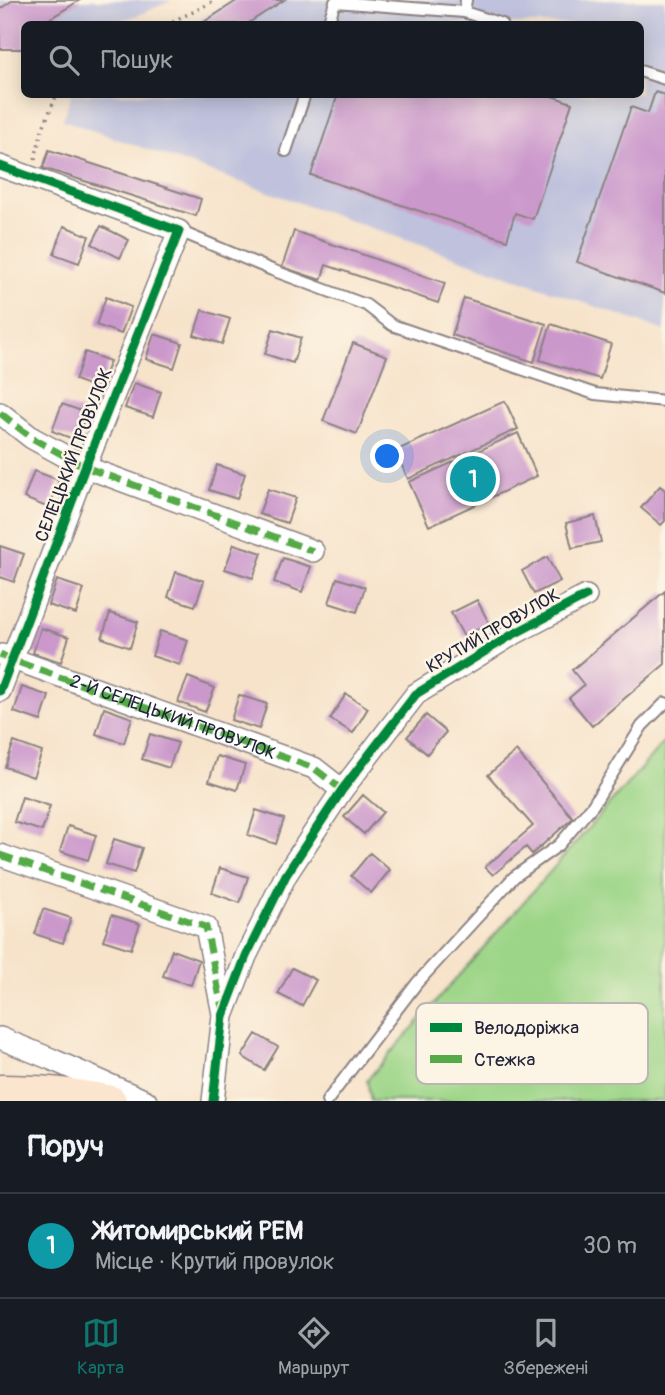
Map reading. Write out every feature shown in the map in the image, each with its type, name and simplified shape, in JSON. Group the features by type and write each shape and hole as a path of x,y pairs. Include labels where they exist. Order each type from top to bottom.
{"street":[{"path":"0,166 179,231"},
{"name":"СЕЛЕЦЬКИЙ ПРОВУЛОК","path":"0,691 6,657 179,231"},
{"path":"0,412 32,438 85,467 313,551"},
{"name":"КРУТИЙ ПРОВУЛОК","path":"213,1101 223,1017 246,956 286,876 342,790 416,694 510,636 586,596"},
{"name":"2-Й СЕЛЕЦЬКИЙ ПРОВУЛОК","path":"6,657 314,768 342,790"},
{"path":"0,855 206,927 223,1017"},
{"path":"0,1038 145,1101"},
{"path":"0,1090 35,1090 111,1101"}],"lane":[{"path":"329,21 335,2 465,6 496,21"},
{"path":"644,72 665,79"},
{"path":"286,151 304,98"},
{"path":"179,231 272,270 366,304 392,325 595,394 665,401"},
{"path":"327,1101 417,983 514,877 559,845 593,805 642,726 665,703"}],"path":[{"path":"173,21 215,0"},
{"path":"30,177 42,130 55,98"}],"shaded area":[{"path":"0,0 172,0 119,21 21,21 21,49 0,49"},
{"path":"233,0 665,0 665,331 63,120 70,98 644,98 644,21 198,21"}],"green space":[{"path":"665,741 665,1101 371,1101 367,1080 416,1024 416,1084 648,1084 648,1003 435,1003"}],"building":[{"path":"13,0 80,0 46,21 21,21 21,49 0,49 0,9"},
{"path":"238,0 284,0 252,21 206,21"},
{"path":"655,92 665,95 665,293 577,262 631,107 648,113"},
{"path":"337,98 558,98 572,103 533,219 515,213 507,240 311,175"},
{"path":"49,150 201,199 196,216 43,168"},
{"path":"64,226 89,236 79,263 54,254"},
{"path":"101,226 129,240 120,258 92,244"},
{"path":"294,231 445,283 438,303 326,265 321,280 282,267"},
{"path":"106,297 131,307 121,334 96,325"},
{"path":"464,298 546,324 534,362 452,335"},
{"path":"202,310 230,319 222,344 194,335"},
{"path":"551,324 611,344 600,379 540,360"},
{"path":"273,329 301,338 293,363 265,354"},
{"path":"154,334 182,343 174,368 146,359"},
{"path":"353,343 387,356 357,434 323,421"},
{"path":"85,352 110,361 99,389 75,380"},
{"path":"134,383 161,392 153,417 125,408"},
{"path":"505,401 518,429 408,479 395,451"},
{"path":"62,404 87,413 76,440 52,431"},
{"path":"518,433 537,476 429,526 409,482"},
{"path":"217,465 245,474 237,499 209,490"},
{"path":"34,471 59,480 49,508 24,498"},
{"path":"660,486 665,490 665,521 661,525 641,508"},
{"path":"268,489 296,498 287,523 259,514"},
{"path":"595,516 601,542 572,548 566,523"},
{"path":"234,544 262,553 253,578 225,569"},
{"path":"0,546 24,554 14,582 0,577"},
{"path":"547,557 560,581 534,594 522,571"},
{"path":"283,558 311,567 302,592 274,582"},
{"path":"176,572 204,581 195,606 168,597"},
{"path":"337,578 365,587 357,612 329,603"},
{"path":"57,580 84,589 76,614 48,605"},
{"path":"665,591 665,664 592,726 569,698 584,685 572,670"},
{"path":"477,600 489,623 464,637 451,613"},
{"path":"110,613 138,622 130,648 102,638"},
{"path":"41,628 69,637 61,662 33,653"},
{"path":"160,631 188,640 180,665 152,656"},
{"path":"188,677 215,688 205,712 178,702"},
{"path":"22,687 49,696 41,721 14,712"},
{"path":"346,694 368,708 353,733 330,719"},
{"path":"239,695 267,704 259,729 231,720"},
{"path":"104,708 132,718 124,743 96,734"},
{"path":"426,715 446,732 427,754 407,737"},
{"path":"150,734 178,743 169,768 142,759"},
{"path":"14,742 42,752 33,777 5,767"},
{"path":"516,751 573,818 532,854 526,847 493,875 485,867 533,826 488,775"},
{"path":"217,756 245,765 237,790 209,781"},
{"path":"363,795 383,812 364,834 344,817"},
{"path":"22,797 50,806 42,831 14,822"},
{"path":"256,810 284,819 276,844 248,835"},
{"path":"68,826 96,835 88,860 60,851"},
{"path":"114,839 142,848 134,873 106,864"},
{"path":"370,853 390,870 371,893 351,876"},
{"path":"220,868 248,877 240,903 212,893"},
{"path":"43,909 71,918 63,943 35,934"},
{"path":"112,915 140,924 131,949 103,940"},
{"path":"172,950 199,960 191,985 163,976"},
{"path":"292,968 316,980 302,1006 278,994"},
{"path":"256,1034 278,1047 264,1070 242,1056"}],"marked path":[{"path":"0,413 32,438 85,467 313,551"},
{"path":"0,654 314,768 342,790"},
{"path":"0,855 206,927 223,1013"}],"cycle path":[{"path":"0,166 179,231 0,691"},
{"path":"213,1101 223,1016 246,956 286,875 342,790 416,694 510,636 586,596"}],"place":[{"name":"Житомирський РЕМ","path":"473,479"}]}
